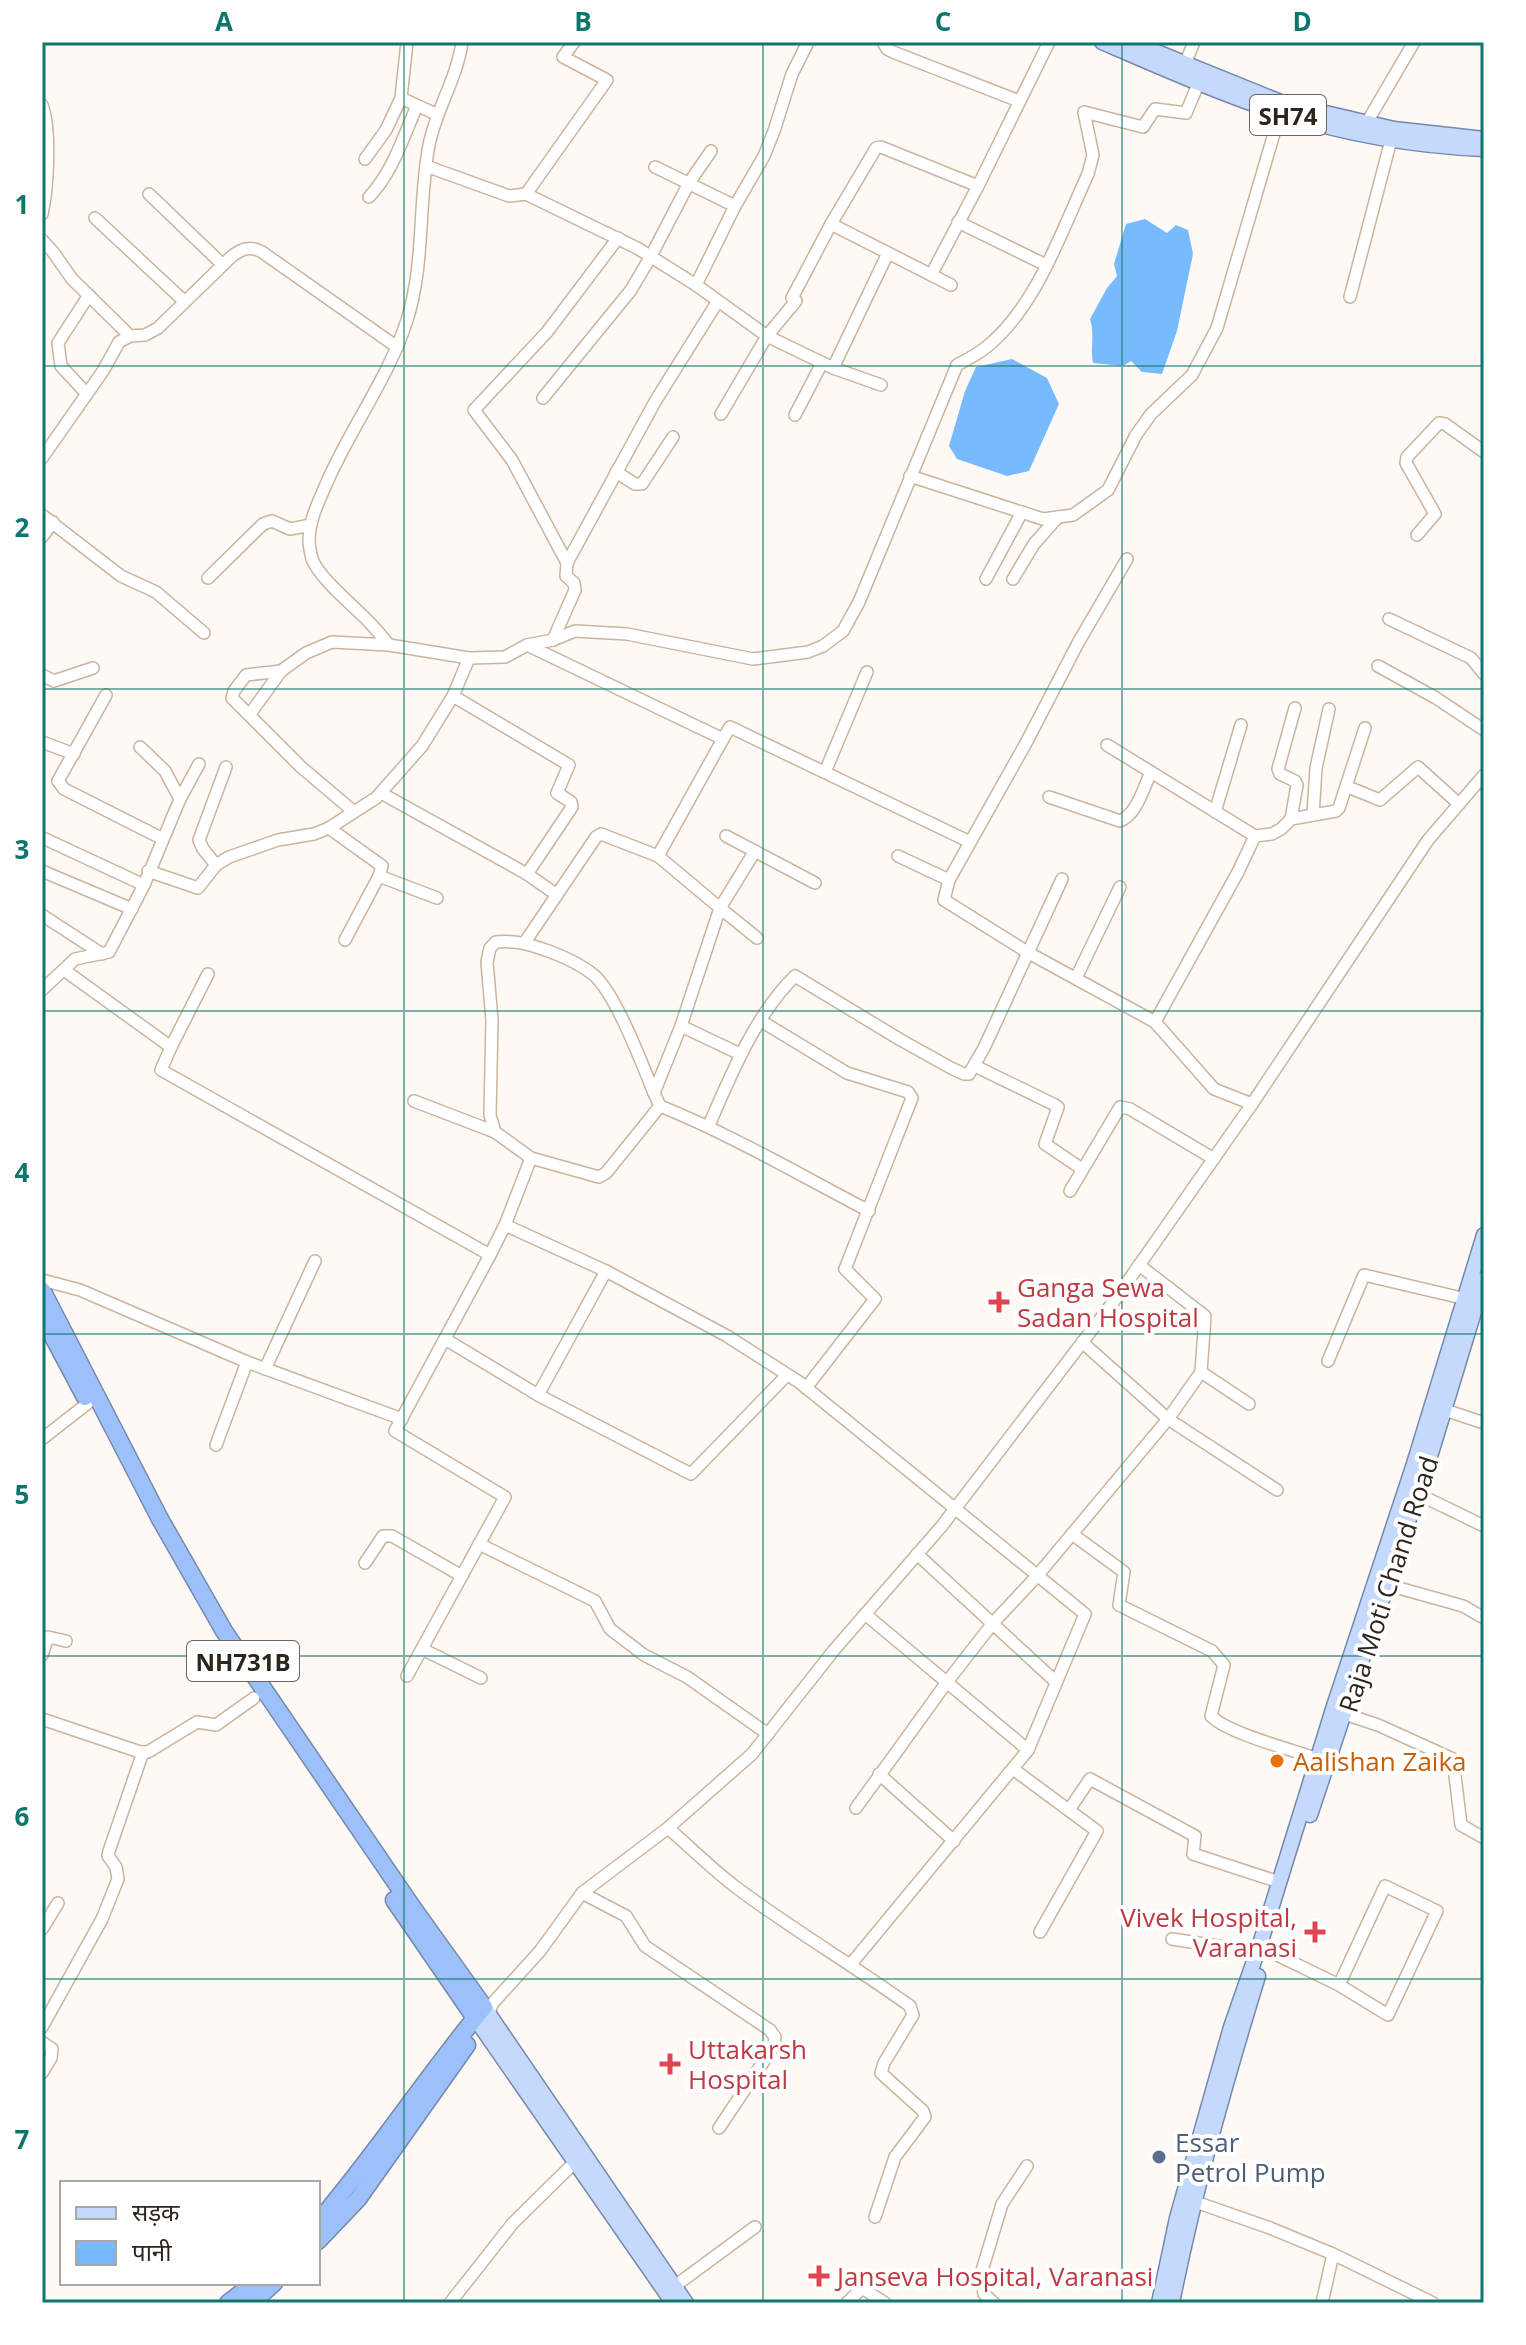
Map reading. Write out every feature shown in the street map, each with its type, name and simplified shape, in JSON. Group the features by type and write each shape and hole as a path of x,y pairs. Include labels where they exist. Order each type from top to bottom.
{"highway":[{"name":"NH731B","path":"42,1290 160,1519 224,1631 484,2014"},
{"name":"NH731B","path":"42,1316 153,1528 254,1698 484,2014"},
{"path":"320,2220 484,2014"},
{"path":"320,2239 358,2199 484,2014"},
{"path":"228,2303 251,2285"},
{"path":"252,2303 272,2285"}],"main road":[{"name":"SH74","path":"1102,42 1280,113 1336,129 1391,140 1484,149"},
{"name":"SH74","path":"1132,42 1283,103 1366,124 1484,139"},
{"path":"1262,1951 1279,1882 1318,1759 1439,1408 1484,1235"},
{"name":"Raja Moti Chand Road","path":"1172,2303 1188,2200 1262,1951 1388,1585 1418,1494 1439,1408 1484,1279"},
{"path":"484,2014 575,2162 673,2303"},
{"path":"484,2014 686,2303"},
{"path":"1159,2303 1188,2200"}],"street":[{"path":"365,159 386,130 401,98 407,42"},
{"path":"389,645 313,561 309,542 311,525 331,471 397,347 408,318 417,272 426,166 436,114 458,67 462,42"},
{"path":"526,194 607,80 563,57 574,42"},
{"path":"696,285 764,156 792,74 808,42"},
{"path":"883,42 893,52 1019,101"},
{"path":"931,275 1049,42"},
{"path":"1185,64 1194,42"},
{"path":"1366,124 1414,42"},
{"path":"250,714 281,671 306,653 332,642 389,645 469,658 505,657 527,645 553,640 575,631 627,634 753,659 808,652 823,646 843,631 859,602 957,365 983,350 1008,327 1046,265 1088,174 1093,155 1084,112 1143,127 1155,109 1186,113 1199,82"},
{"path":"401,98 436,114"},
{"path":"42,105 47,120 46,198 42,214"},
{"path":"369,197 390,169 417,106"},
{"path":"910,476 1043,519 1073,515 1108,490 1136,435 1151,414 1192,375 1217,328 1280,113"},
{"path":"1350,297 1391,140"},
{"path":"721,414 767,336 794,299 831,224 873,151 881,147 978,186"},
{"path":"543,398 631,290 689,183 711,151"},
{"path":"426,166 509,196 526,194 618,238 696,285 767,336 827,366 881,385"},
{"path":"655,167 735,206"},
{"path":"149,194 223,265"},
{"path":"95,218 185,302"},
{"path":"958,222 1046,265"},
{"path":"831,224 951,285"},
{"path":"567,563 512,460 474,410 547,332 618,238"},
{"path":"42,240 72,279 130,336"},
{"path":"42,458 103,371 115,347 124,338 151,332 239,251 256,249 397,347"},
{"path":"795,415 827,366 888,253"},
{"path":"86,393 61,366 58,343 89,295"},
{"path":"553,640 575,590 574,583 566,576 567,563 656,400 718,301"},
{"path":"1417,535 1435,514 1406,463 1407,457 1439,423 1445,424 1484,452"},
{"path":"616,472 635,484 642,484 673,437"},
{"path":"986,579 1022,512"},
{"path":"42,515 121,576 156,592 204,633"},
{"path":"1013,579 1034,544 1058,517"},
{"path":"208,578 263,524 272,521 290,529 311,525"},
{"path":"42,537 53,522"},
{"path":"1127,559 949,880 944,900 1027,952 1155,1022 1214,1089 1252,1104"},
{"path":"1389,619 1471,658 1484,674"},
{"path":"527,645 723,739"},
{"path":"148,871 198,888 216,865 229,857 278,840 314,834 329,828 376,798 422,746 453,696 469,658"},
{"path":"1378,666 1436,698 1484,730"},
{"path":"42,675 54,681 93,668"},
{"path":"281,671 249,673 232,698 301,767 353,811"},
{"path":"825,772 867,672"},
{"path":"106,695 58,781 64,789 163,839"},
{"path":"453,696 569,765 557,793 571,802 572,807 527,874"},
{"path":"1291,819 1297,785 1280,774 1278,769 1295,708"},
{"path":"1313,815 1316,768 1329,709"},
{"path":"1215,812 1241,725"},
{"path":"658,856 730,727 970,842"},
{"path":"1107,745 1255,836 1272,834 1291,819 1339,808 1365,728"},
{"path":"42,742 74,754"},
{"path":"140,747 165,771 180,799"},
{"path":"42,990 75,959 109,952 144,885 180,799 199,764"},
{"path":"216,865 199,840 226,767"},
{"path":"1348,787 1380,800 1418,767 1459,804"},
{"path":"1049,797 1120,821 1128,818 1136,806 1151,772"},
{"path":"484,2014 540,1951 582,1893 668,1828 752,1754 954,1509 1139,1265 1252,1104 1428,840 1484,775"},
{"path":"381,793 527,874 557,895"},
{"path":"329,828 382,866 345,940"},
{"path":"525,942 601,834 658,856 757,938"},
{"path":"726,836 815,883"},
{"path":"1155,1022 1255,836"},
{"path":"43,838 144,885"},
{"path":"654,1093 681,1026 720,908 755,851"},
{"path":"898,856 949,880"},
{"path":"42,871 132,909"},
{"path":"379,876 437,898"},
{"path":"709,1125 740,1054 795,976 967,1075 975,1066 1062,879"},
{"path":"1076,978 1120,887"},
{"path":"42,915 102,954"},
{"path":"495,1132 490,1115 492,1020 487,955 496,942 525,942 571,959 596,978 614,1005 660,1106 709,1125 869,1211"},
{"path":"64,970 171,1047"},
{"path":"208,974 161,1070 490,1255"},
{"path":"761,1021 847,1073 911,1095 911,1104 845,1269 875,1299 806,1388"},
{"path":"681,1026 740,1054"},
{"path":"975,1066 1055,1105 1057,1110 1045,1144 1082,1169"},
{"path":"414,1101 495,1132 531,1158 599,1177 606,1173 660,1106"},
{"path":"1070,1191 1120,1107 1130,1109 1214,1159"},
{"path":"407,1676 505,1497 395,1431 505,1225 531,1158"},
{"path":"505,1225 606,1271 727,1336 787,1375 1085,1614 1028,1750 851,1964"},
{"path":"265,1369 315,1261"},
{"path":"856,1808 993,1623 1037,1576 1168,1419 1201,1372 1205,1316 1139,1265"},
{"path":"538,1395 606,1271"},
{"path":"1328,1361 1364,1275 1466,1299"},
{"path":"42,1280 80,1290 247,1362 402,1419"},
{"path":"445,1339 538,1395 691,1474 787,1375"},
{"path":"1082,1342 1168,1419 1277,1490"},
{"path":"216,1445 247,1362"},
{"path":"1201,1372 1249,1404"},
{"path":"42,1439 88,1403"},
{"path":"1439,1408 1484,1423"},
{"path":"1418,1494 1484,1526"},
{"path":"1072,1534 1124,1572 1119,1605 1212,1651 1224,1665 1211,1716 1215,1721 1318,1759"},
{"path":"365,1563 383,1536 387,1535 462,1576"},
{"path":"479,1544 595,1601 610,1629 644,1655 687,1677 768,1734"},
{"path":"917,1554 1056,1682"},
{"path":"1388,1585 1463,1606 1484,1618"},
{"path":"865,1614 1028,1750"},
{"path":"42,1655 48,1637 66,1641"},
{"path":"422,1649 481,1678"},
{"path":"42,1719 143,1752 156,1748 197,1722 216,1725 254,1698"},
{"path":"1345,1714 1378,1725 1453,1759 1461,1825 1484,1838"},
{"path":"42,2027 102,1919 118,1879 116,1867 108,1856 143,1752"},
{"path":"1013,1769 1097,1831 1040,1932"},
{"path":"879,1774 954,1841"},
{"path":"1069,1810 1090,1779 1195,1836 1193,1854 1279,1882"},
{"path":"668,1828 735,1886 851,1964 913,2011 881,2073 925,2114 924,2120 895,2157 875,2217"},
{"path":"1172,1939 1262,1951 1339,1985 1388,2015 1437,1911 1385,1886 1339,1985"},
{"path":"582,1893 626,1916 645,1946 709,1987 770,2030 775,2037 774,2046 719,2128"},
{"path":"42,1929 58,1903"},
{"path":"42,2042 52,2049 51,2058 42,2073"},
{"path":"450,2303 513,2223 575,2162"},
{"path":"994,2303 984,2294 981,2274 985,2256 1002,2204 1027,2166"},
{"path":"1188,2200 1333,2254 1433,2303"},
{"path":"675,2286 755,2227"},
{"path":"1322,2303 1333,2254"},
{"path":"847,2303 862,2288 885,2303"}],"water":[{"path":"1145,219 1167,233 1176,225 1188,230 1193,254 1177,331 1162,374 1142,372 1131,361 1123,366 1093,363 1092,357 1090,319 1117,276 1114,264 1126,224"},
{"path":"1012,359 1047,378 1059,404 1029,471 1007,476 957,459 949,446 965,391 976,367"}],"place":[{"name":"Ganga Sewa Sadan Hospital","path":"999,1302"},
{"name":"Aalishan Zaika","path":"1277,1761"},
{"name":"Vivek Hospital, Varanasi","path":"1315,1932"},
{"name":"Uttakarsh Hospital","path":"670,2064"},
{"name":"Essar Petrol Pump","path":"1159,2157"},
{"name":"Janseva Hospital, Varanasi","path":"819,2276"}]}
